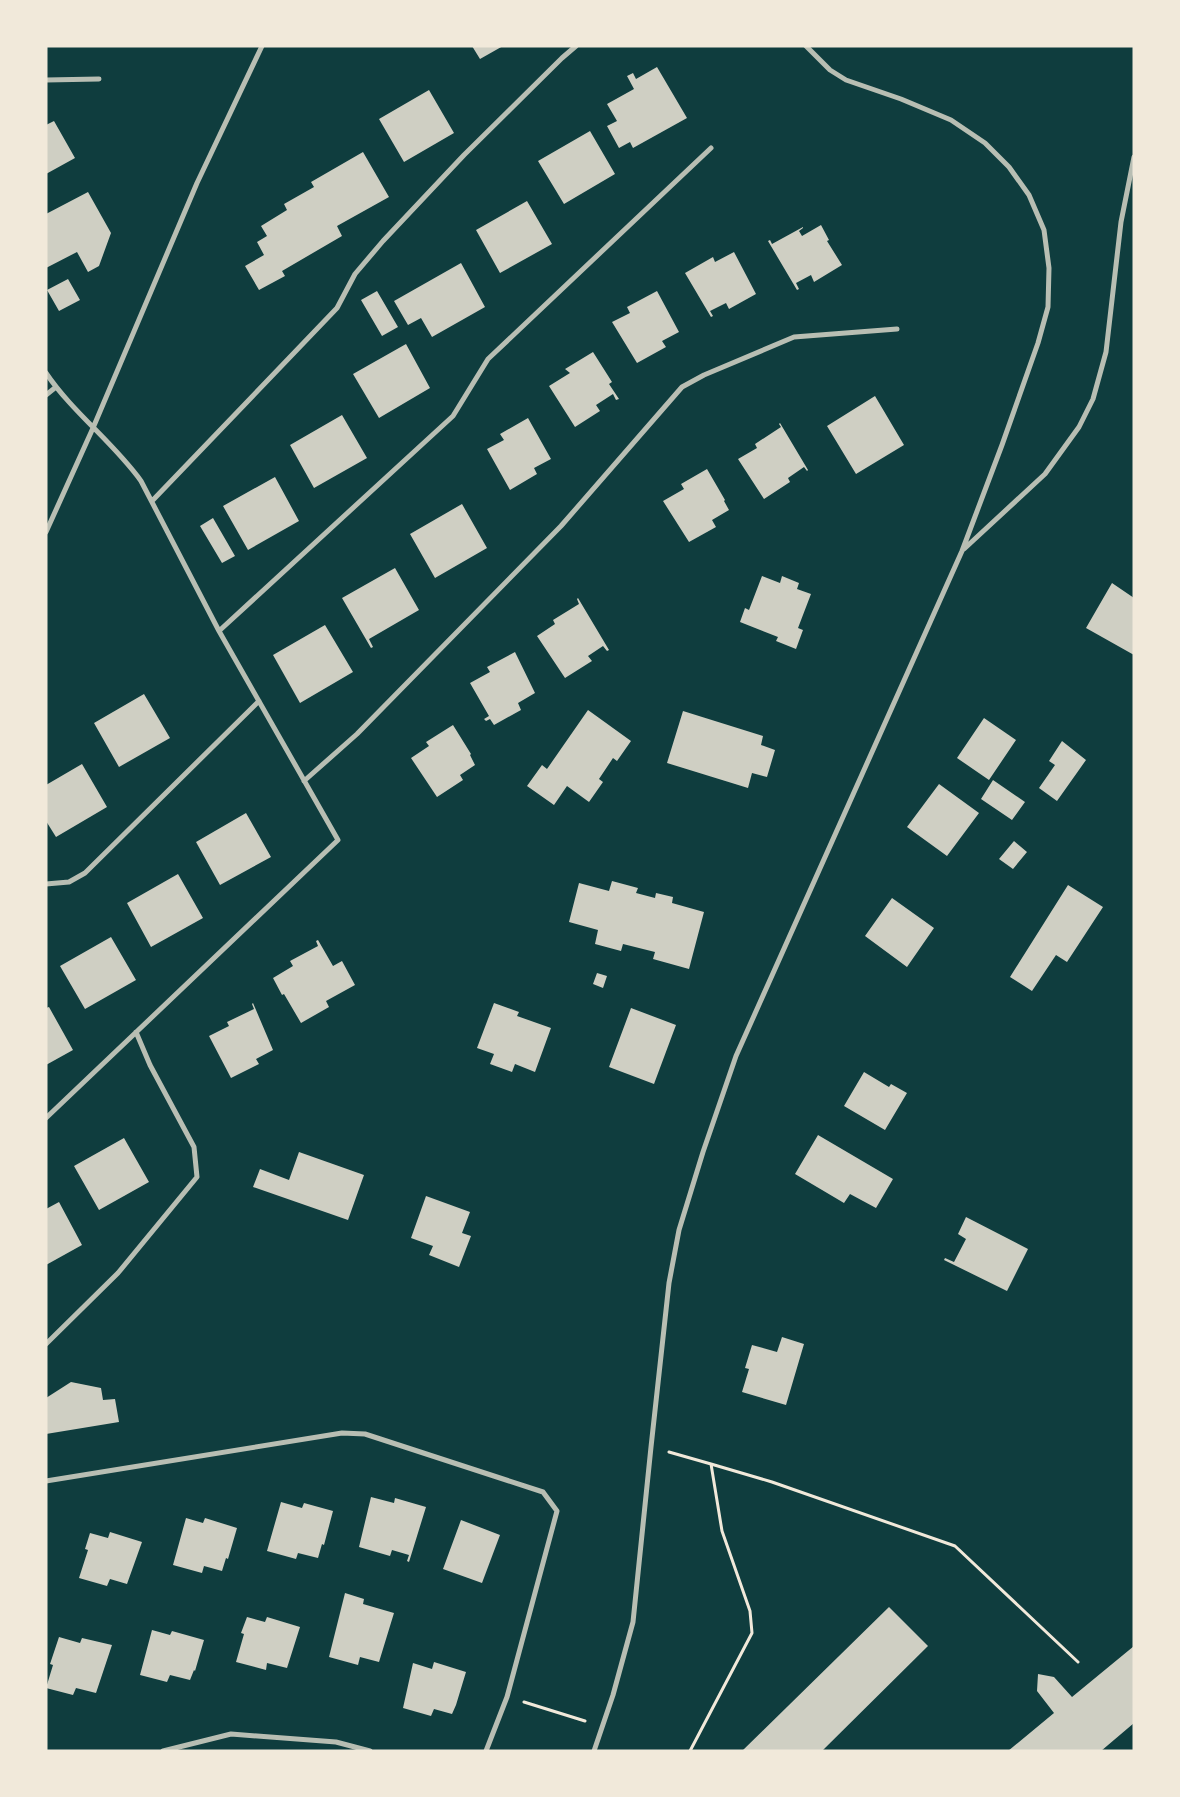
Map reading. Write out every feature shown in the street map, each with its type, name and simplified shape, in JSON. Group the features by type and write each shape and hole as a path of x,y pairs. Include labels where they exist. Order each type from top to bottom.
{"street":[{"path":"46,532 197,183 262,46"},
{"path":"153,500 337,308 355,274 383,241 471,148 576,46"},
{"path":"594,1751 613,1695 633,1622 650,1447 668,1293 679,1230 703,1152 736,1056 962,551 1038,343 1048,307 1050,268 1044,230 1029,196 1009,167 985,142 951,120 901,99 846,80 830,70 806,46"},
{"path":"46,80 99,78"},
{"path":"220,631 454,416 488,358 711,148"},
{"path":"962,551 1045,474 1079,427 1093,399 1106,352 1121,222 1134,157"},
{"path":"304,781 357,734 561,526 682,387 704,375 794,337 897,329"},
{"path":"46,373 92,428 127,462 153,500 220,631 338,840 46,1118"},
{"path":"46,395 56,387"},
{"path":"46,884 69,882 85,873 259,701"},
{"path":"46,1344 118,1273 197,1177 194,1147 150,1065 136,1032"},
{"path":"46,1481 342,1433 365,1434 543,1492 557,1511 507,1697 486,1751"},
{"path":"163,1751 231,1734 336,1742 370,1751"}],"path":[{"path":"650,1447 772,1482 955,1546 1078,1662"},
{"path":"690,1751 752,1633 750,1611 722,1532 711,1464"},
{"path":"507,1697 587,1721"}],"building":[{"path":"472,46 503,46 480,59"},
{"path":"657,67 687,118 633,148 630,142 619,148 607,126 617,121 607,104 634,89 627,76 633,73 636,79"},
{"path":"429,90 454,133 404,162 379,119"},
{"path":"54,121 75,158 46,174 46,125"},
{"path":"590,131 615,174 564,204 538,161"},
{"path":"363,152 389,197 337,226 342,236 282,271 285,276 259,290 245,266 264,255 257,242 267,236 261,226 287,210 284,204 314,187 311,182"},
{"path":"88,192 111,233 99,266 88,272 77,252 46,268 46,214"},
{"path":"527,201 552,244 500,273 476,230"},
{"path":"821,225 829,240 827,241 842,265 814,282 811,275 796,283 799,289 797,290 768,241 770,240 772,244 803,227 799,231 802,236"},
{"path":"734,252 756,294 729,309 726,303 710,311 713,316 711,317 685,273 713,257 715,262"},
{"path":"461,263 485,307 432,337 421,318 408,325 394,301"},
{"path":"68,279 80,300 59,311 47,290"},
{"path":"377,291 398,327 382,336 361,300"},
{"path":"657,291 679,332 662,341 666,347 637,363 612,322 630,313 627,307"},
{"path":"406,344 430,388 379,418 353,374"},
{"path":"593,352 612,382 609,384 619,399 616,400 613,394 596,405 600,411 575,427 549,386 570,373 565,369"},
{"path":"875,396 904,445 856,474 827,426"},
{"path":"342,415 367,458 314,488 290,445"},
{"path":"528,418 551,459 534,468 537,474 510,490 487,449 504,440 500,434"},
{"path":"780,423 808,470 804,467 788,478 790,482 764,499 738,459 757,448 755,444 781,427"},
{"path":"707,469 729,510 712,520 716,527 689,542 663,501 684,489 681,484"},
{"path":"275,477 299,521 248,550 223,506"},
{"path":"462,504 487,548 435,578 410,534"},
{"path":"213,518 235,556 222,563 200,526"},
{"path":"395,568 419,610 369,639 373,647 371,648 342,598"},
{"path":"762,576 780,583 782,576 799,583 797,589 811,594 798,628 803,630 796,649 776,641 778,637 740,622 745,608 749,610"},
{"path":"1112,583 1134,598 1134,655 1086,628"},
{"path":"578,598 609,650 607,651 603,646 588,656 592,661 565,678 537,636 555,624 553,620 579,604"},
{"path":"325,625 353,672 300,703 273,655"},
{"path":"515,652 535,693 518,703 521,710 494,725 490,719 486,721 484,719 489,716 470,683 490,672 487,667"},
{"path":"144,694 170,738 119,767 94,723"},
{"path":"588,710 631,741 617,761 613,758 599,779 603,782 589,802 567,786 554,805 527,786 542,765 547,769"},
{"path":"683,711 763,736 761,745 775,750 767,777 752,773 748,788 667,763"},
{"path":"984,718 1016,740 989,780 957,758"},
{"path":"453,725 471,754 475,765 460,775 463,780 437,797 411,758 429,746 426,742"},
{"path":"1062,741 1086,760 1057,801 1039,788 1055,765 1049,761"},
{"path":"82,764 107,807 56,837 46,821 46,785"},
{"path":"993,780 1025,802 1012,820 981,799"},
{"path":"939,784 979,813 947,856 907,827"},
{"path":"246,813 271,857 220,885 196,842"},
{"path":"1014,841 1027,852 1013,869 999,859"},
{"path":"178,874 203,918 151,947 127,903"},
{"path":"612,881 638,888 636,893 655,898 656,893 673,897 672,903 704,912 689,969 653,959 655,952 623,944 621,951 595,944 598,930 569,922 579,883 609,891"},
{"path":"1068,885 1103,907 1067,962 1056,955 1032,991 1010,977"},
{"path":"892,898 934,928 907,967 865,936"},
{"path":"111,937 136,980 85,1009 60,966"},
{"path":"318,940 333,966 342,961 355,985 326,1001 329,1007 301,1023 273,978 293,966 290,961 318,946 316,941"},
{"path":"597,973 607,976 603,988 593,984"},
{"path":"253,1003 273,1050 256,1059 259,1064 231,1078 209,1036 229,1026 227,1022 254,1009"},
{"path":"494,1003 519,1012 517,1016 551,1028 535,1072 515,1064 512,1072 490,1064 494,1054 477,1048"},
{"path":"49,1007 73,1050 46,1065 46,1008"},
{"path":"631,1008 676,1025 654,1084 609,1067"},
{"path":"864,1072 889,1087 891,1084 907,1093 885,1130 844,1106"},
{"path":"818,1135 893,1179 876,1208 850,1194 844,1203 795,1174"},
{"path":"124,1138 149,1182 99,1210 74,1166"},
{"path":"299,1152 364,1175 348,1220 253,1187 260,1169 289,1180"},
{"path":"426,1196 470,1212 462,1233 471,1236 459,1267 429,1255 433,1246 411,1238"},
{"path":"59,1202 82,1245 46,1265 46,1209"},
{"path":"966,1217 1028,1249 1007,1291 944,1260 945,1258 954,1262 966,1239 958,1234"},
{"path":"782,1337 804,1344 786,1405 742,1392 749,1369 745,1368 752,1345 777,1352"},
{"path":"71,1382 101,1388 103,1400 115,1399 119,1422 46,1434 46,1398"},
{"path":"371,1497 394,1503 395,1498 426,1507 409,1562 407,1561 409,1555 392,1550 390,1556 359,1547"},
{"path":"281,1502 302,1508 304,1503 333,1511 324,1545 322,1544 318,1558 298,1553 296,1559 267,1551"},
{"path":"186,1518 203,1523 205,1518 237,1528 228,1559 226,1558 222,1571 204,1566 202,1573 173,1565"},
{"path":"461,1520 500,1535 482,1583 443,1569"},
{"path":"110,1532 142,1542 127,1584 110,1579 107,1586 79,1578 88,1550 85,1549 90,1533 108,1538"},
{"path":"345,1593 364,1599 363,1604 394,1613 379,1662 360,1657 358,1665 329,1657"},
{"path":"889,1607 928,1646 822,1751 742,1751"},
{"path":"247,1617 265,1622 267,1617 300,1627 287,1668 267,1663 266,1670 236,1662 244,1634 241,1633"},
{"path":"152,1630 170,1635 172,1631 204,1640 195,1671 190,1680 170,1675 167,1682 140,1675"},
{"path":"59,1637 80,1643 82,1638 112,1645 96,1693 76,1688 73,1695 46,1688 53,1665 50,1664"},
{"path":"1134,1646 1134,1723 1101,1751 1008,1751 1054,1713 1037,1691 1038,1674 1054,1677 1072,1697"},
{"path":"434,1662 466,1672 452,1714 434,1709 431,1716 403,1708 413,1663 432,1669"}]}
